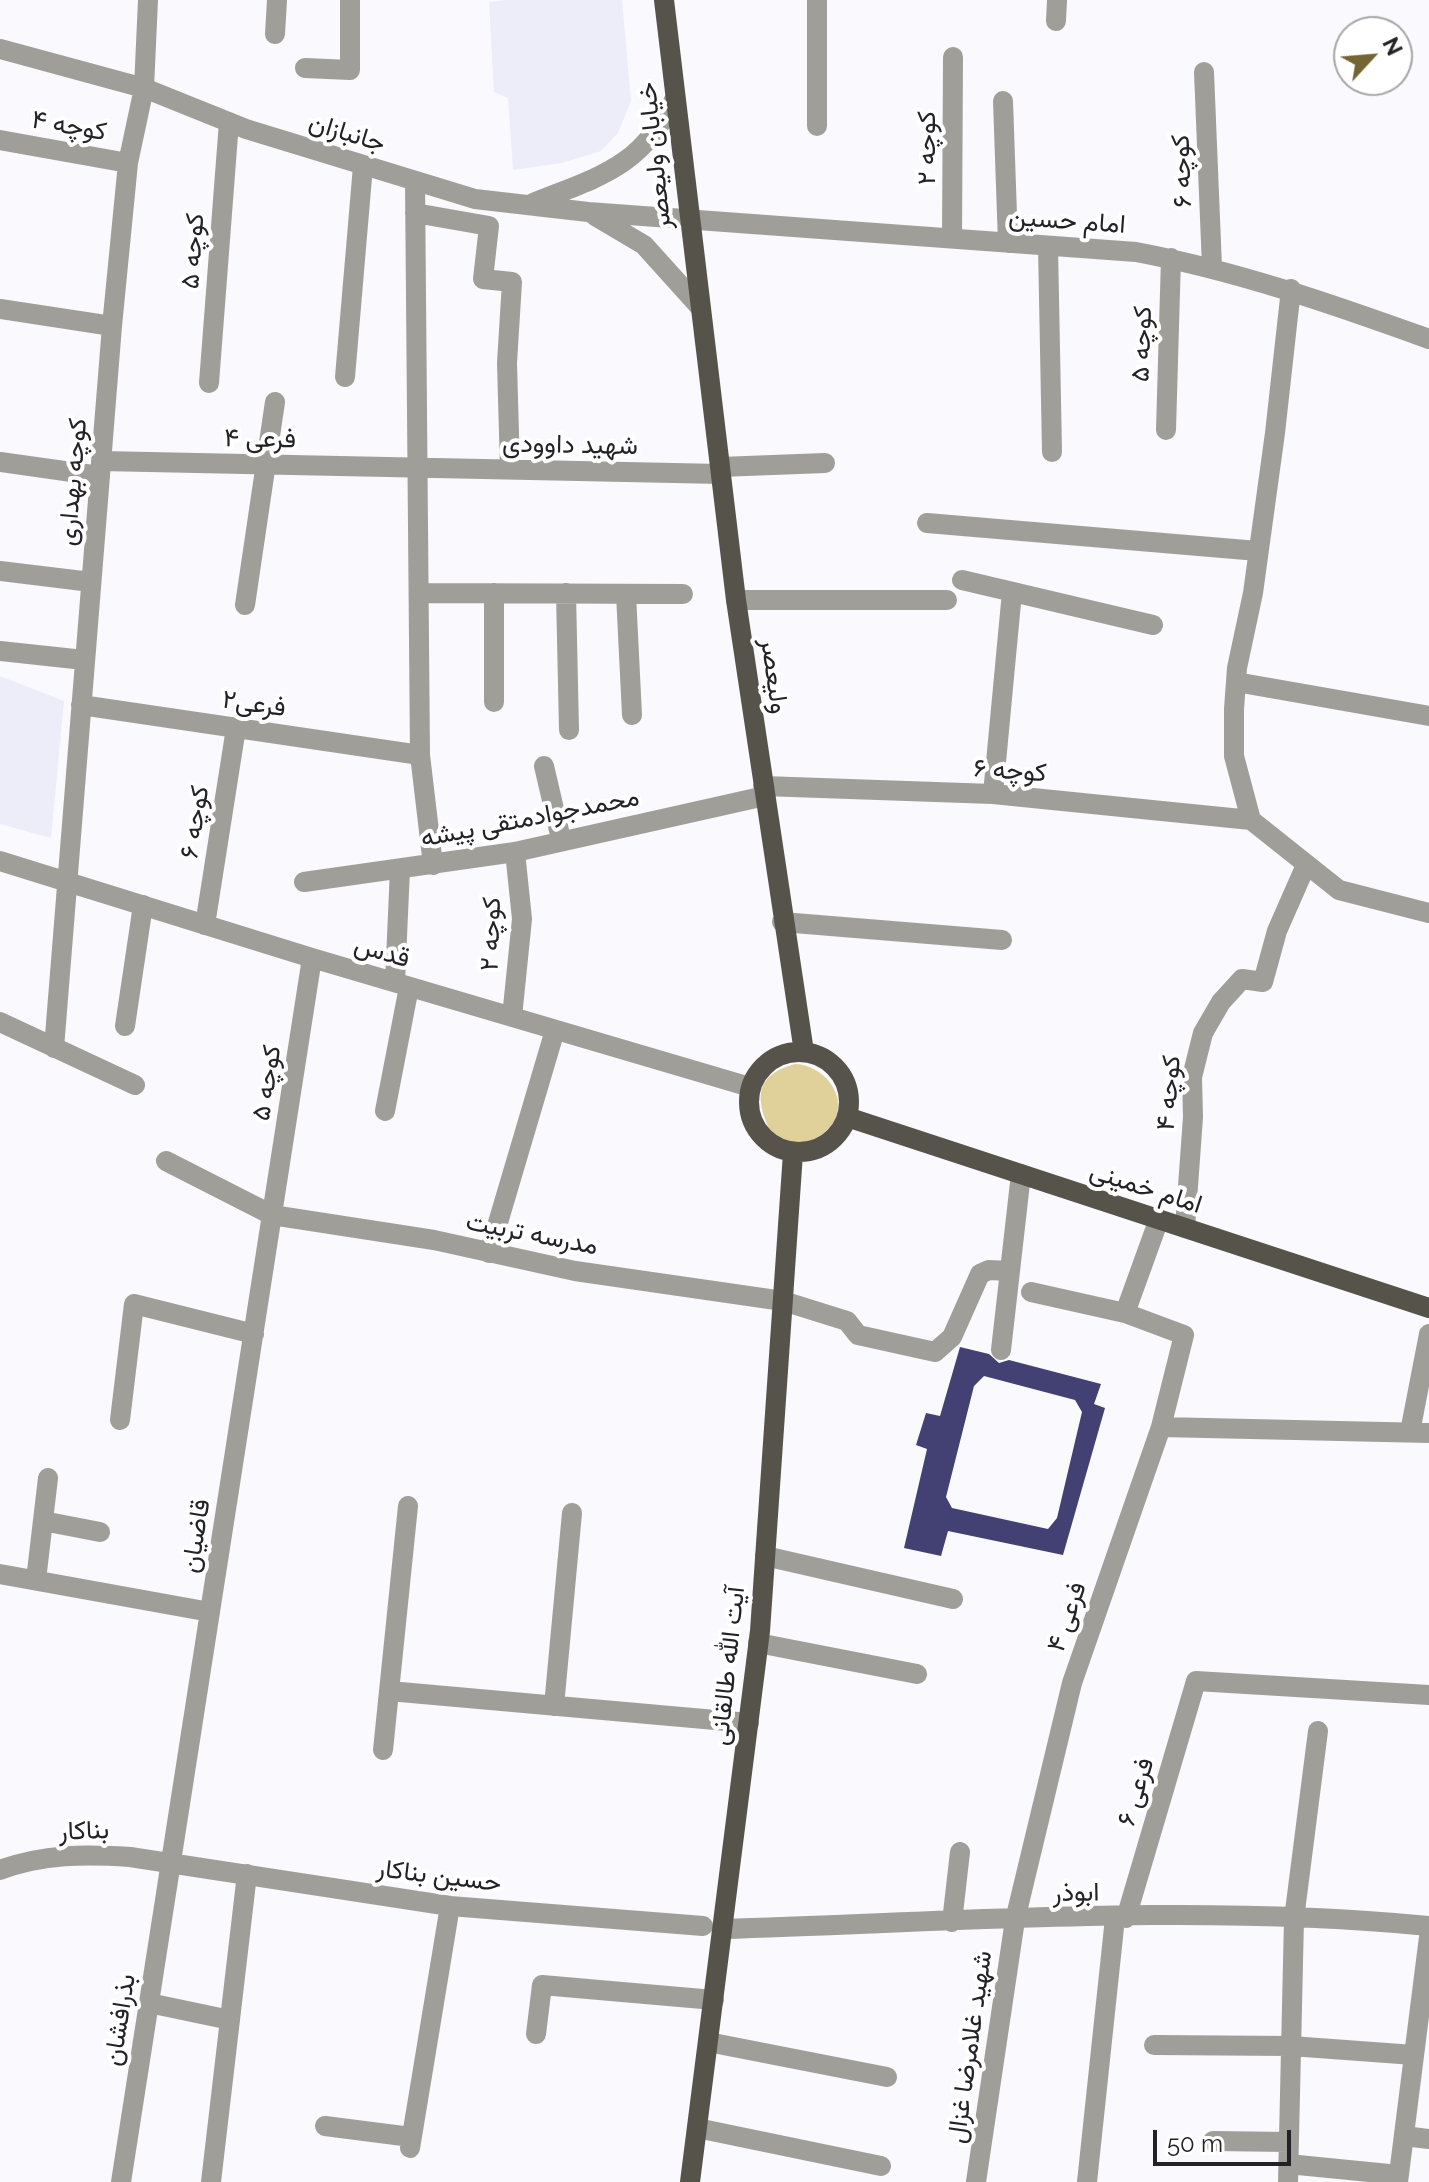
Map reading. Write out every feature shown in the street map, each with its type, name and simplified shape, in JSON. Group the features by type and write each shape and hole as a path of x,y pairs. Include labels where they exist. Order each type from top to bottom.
{"main road":[{"name":"خیابان ولیعصر","path":"664,0 699,306"},
{"name":"ولیعصر","path":"699,306 736,600 782,922 804,1052"},
{"path":"804,1052 830,1063 840,1074 849,1102 847,1117 839,1132 827,1144 811,1152 793,1153 766,1141 756,1130 748,1102 750,1087 758,1072 771,1060 786,1053 804,1052"},
{"name":"امام خمینی","path":"847,1117 1429,1308"},
{"name":"آیت الله طالقانی","path":"690,2182 714,2000 713,1927 749,1723 758,1643 793,1153"}],"street":[{"name":"کوچه بهداری","path":"54,1048 112,326 128,163 144,88 148,0"},
{"path":"275,34 277,0"},
{"path":"305,68 350,70 350,0"},
{"path":"817,0 817,126"},
{"path":"1056,21 1057,0"},
{"name":"جانبازان","path":"0,49 144,88 229,122 475,199 688,220"},
{"name":"کوچه ۲","path":"952,238 953,57"},
{"name":"کوچه ۶","path":"1204,72 1212,267"},
{"path":"529,205 614,172 641,151 660,129 675,98"},
{"path":"1003,101 1008,243"},
{"name":"کوچه ۵","path":"209,383 229,122"},
{"name":"کوچه ۴","path":"0,140 128,163"},
{"path":"345,377 363,166"},
{"path":"415,181 420,755 433,865"},
{"path":"588,212 644,245 699,306"},
{"path":"415,213 489,226 483,279 512,282 507,363 510,469"},
{"name":"امام حسین","path":"688,220 952,238 1171,258 1291,289 1429,339"},
{"path":"1048,246 1052,452"},
{"name":"کوچه ۵","path":"1166,430 1171,258"},
{"path":"1291,289 1258,551 1236,682 1234,756 1251,820 1306,865 1339,890 1429,913"},
{"path":"0,309 112,326"},
{"path":"245,605 275,402"},
{"name":"فرعی ۴","path":"0,462 100,469 266,465 418,468"},
{"name":"شهید داوودی","path":"418,468 720,470 825,463"},
{"path":"927,523 1258,551"},
{"path":"0,571 91,582"},
{"path":"962,580 1153,625"},
{"path":"993,794 1012,592"},
{"path":"419,593 683,594"},
{"path":"494,593 494,702"},
{"path":"566,593 569,730"},
{"path":"626,594 632,715"},
{"path":"736,600 947,600"},
{"path":"0,651 84,660"},
{"path":"1236,682 1429,716"},
{"name":"فرعی۲","path":"81,705 420,755"},
{"name":"کوچه ۶","path":"205,925 236,728"},
{"path":"544,766 561,839"},
{"name":"۶ کوچه","path":"764,791 993,794 1251,820"},
{"name":"محمدجوادمتقی پیشه","path":"304,882 515,852 764,791"},
{"name":"کوچه ۲","path":"512,1017 522,919 515,852"},
{"name":"قدس","path":"0,863 750,1087"},
{"name":"کوچه ۴","path":"1185,1228 1193,1117 1192,1077 1203,1033 1221,1002 1242,979 1263,982 1277,931 1306,865"},
{"path":"385,1111 402,985 400,869"},
{"path":"125,1026 143,905"},
{"path":"782,922 1002,940"},
{"name":"کوچه ۵","path":"272,1215 312,958"},
{"path":"0,1022 135,1085"},
{"path":"489,1253 555,1030"},
{"name":"مدرسه تربیت","path":"166,1161 272,1215 434,1240 575,1271 783,1301 847,1321 858,1335 935,1352 952,1337 980,1274 989,1270 1010,1271"},
{"path":"1001,1350 1021,1174"},
{"name":"قاضیان","path":"170,1865 272,1215"},
{"path":"1031,1292 1125,1313 1159,1219"},
{"path":"120,1420 134,1304 254,1334"},
{"name":"فرعی ۴","path":"1015,1920 1072,1683 1161,1427 1184,1335 1125,1313"},
{"path":"1161,1427 1419,1432 1429,1334"},
{"path":"36,1580 48,1478"},
{"path":"383,1750 408,1506"},
{"path":"554,1706 572,1513"},
{"path":"43,1521 100,1532"},
{"path":"765,1556 953,1599"},
{"path":"0,1574 210,1612"},
{"path":"758,1643 917,1674"},
{"name":"فرعی ۶","path":"1087,2182 1121,1918 1196,1681 1429,1695"},
{"path":"389,1691 749,1723"},
{"path":"1318,1731 1294,1919 1288,2173 1399,2179 1429,1937"},
{"path":"952,1922 960,1852"},
{"name":"بناکار","path":"0,1870 21,1862 77,1854 130,1857 170,1865"},
{"name":"حسین بناکار","path":"170,1865 450,1906 713,1927"},
{"name":"بذرافشان","path":"121,2182 170,1865"},
{"path":"211,2182 247,1874"},
{"path":"325,2126 411,2143 450,1906"},
{"name":"ابوذر","path":"713,1927 1121,1918 1294,1919 1429,1926"},
{"name":"شهید غلامرضا غزال","path":"976,2182 1015,1920"},
{"path":"536,2034 542,1985 714,2000"},
{"path":"149,2003 230,2020"},
{"path":"708,2042 887,2077"},
{"path":"1154,2045 1291,2046 1414,2055"},
{"path":"697,2128 881,2166"},
{"path":"1404,2136 1429,2139"},
{"path":"1213,2141 1289,2142"}],"shaded area":[{"path":"622,0 631,101 618,133 601,151 562,163 513,170 508,98 494,92 489,2"},
{"path":"0,676 64,701 51,838 0,824"},
{"path":"795,1064 819,1072 829,1081 838,1102 837,1114 832,1125 821,1135 779,1149 763,1111 762,1088 778,1070"}],"building":[{"path":"960,1347 989,1354 999,1363 1009,1360 1101,1384 1094,1404 1105,1408 1063,1555 948,1531 941,1556 904,1548 927,1449 916,1445 926,1413 940,1416","holes":["984,1376 1075,1400 1082,1412 1057,1518 1048,1529 952,1508 946,1497 974,1386"]}]}
